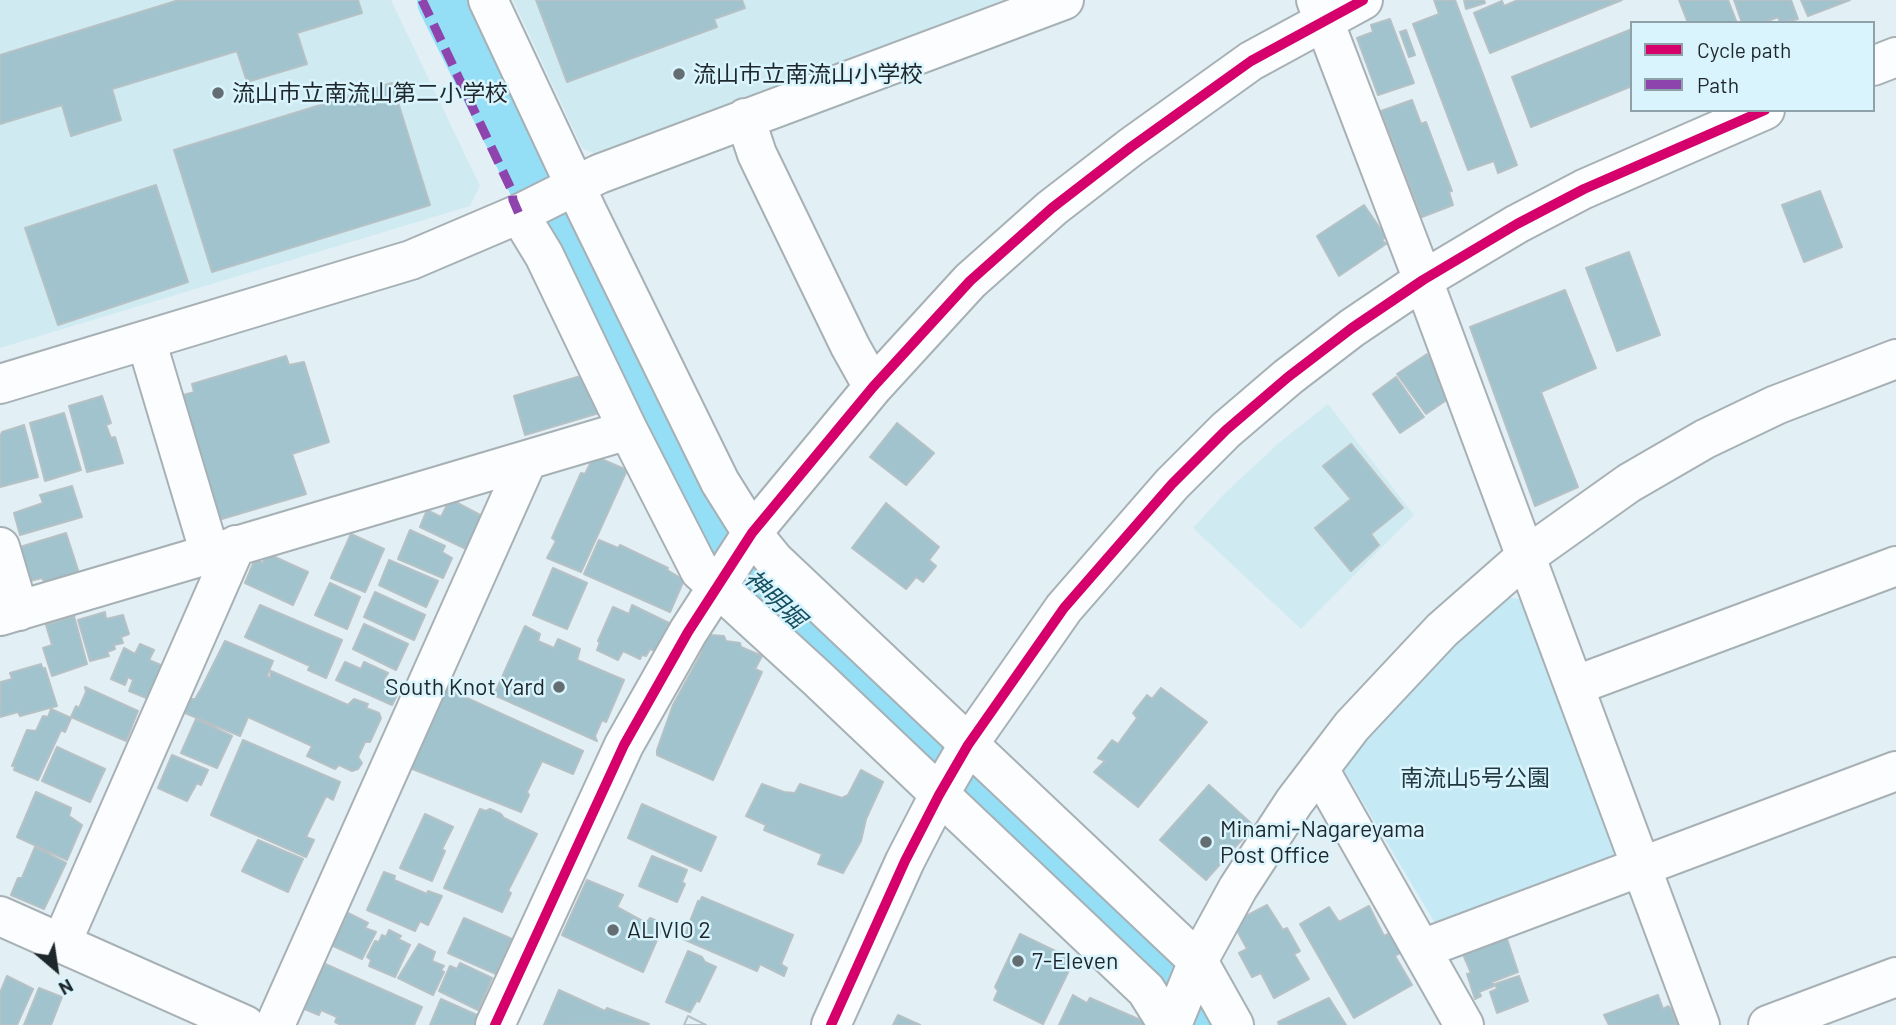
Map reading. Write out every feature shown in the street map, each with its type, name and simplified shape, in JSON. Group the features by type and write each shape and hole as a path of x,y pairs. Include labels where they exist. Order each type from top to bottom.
{"street":[{"path":"488,0 547,199 752,533 953,770 1146,990 1170,1025"},
{"path":"0,384 411,260 547,199 746,118 1063,0"},
{"path":"495,1025 624,745 688,632 752,533 873,387 970,281 1052,208 1131,147 1320,10 1363,0"},
{"path":"1320,10 1700,1025"},
{"path":"1875,65 1896,57"},
{"path":"831,1025 905,861 953,770 1064,608 1172,484 1226,430 1288,377 1352,328 1423,280 1517,224 1584,189 1760,112"},
{"path":"746,118 757,154 850,346 873,387"},
{"path":"547,199 544,255 628,430 700,571 817,678 953,770 1198,961 1234,1025"},
{"path":"61,944 223,550 146,340"},
{"path":"1170,1025 1198,961 1238,888 1319,769 1352,726 1442,630 1525,557 1629,483 1705,439 1776,405 1896,359"},
{"path":"0,547 9,613 628,430"},
{"path":"275,1025 527,461"},
{"path":"1574,686 1896,566"},
{"path":"1319,769 1464,1025"},
{"path":"1422,949 1896,771"},
{"path":"0,916 245,1025"},
{"path":"1768,1025 1896,977"}],"shaded area":[{"name":"流山市立南流山第二小学校","path":"0,0 391,0 480,186 470,206 0,348"},
{"name":"流山市立南流山小学校","path":"513,0 1005,0 597,155 582,148"},
{"path":"1328,404 1414,515 1301,629 1193,528 1226,492 1280,442"}],"green space":[{"name":"南流山5号公園","path":"1495,595 1524,600 1620,861 1439,930 1339,762"}],"building":[{"path":"179,0 358,0 362,13 297,33 307,64 247,82 237,51 112,89 121,120 71,136 62,105 0,124 0,55"},
{"path":"536,0 742,0 745,8 714,19 717,27 567,82"},
{"path":"1434,0 1455,0 1517,165 1498,173 1494,161 1468,170 1413,24 1439,14"},
{"path":"1464,0 1484,0 1485,3 1466,9"},
{"path":"1518,0 1622,0 1490,53 1474,13 1502,1 1504,6"},
{"path":"1679,0 1728,0 1736,21 1687,21"},
{"path":"1734,0 1791,0 1798,19 1779,21 1778,17 1768,21 1741,21"},
{"path":"1801,0 1850,0 1808,16"},
{"path":"1390,19 1414,83 1378,95 1357,38 1373,32 1371,25"},
{"path":"1406,30 1415,55 1409,57 1400,32"},
{"path":"1630,30 1630,87 1531,127 1512,77"},
{"path":"392,83 430,205 212,272 174,150"},
{"path":"1412,100 1421,124 1426,122 1452,191 1449,192 1453,205 1422,217 1381,111"},
{"path":"156,185 188,282 58,325 25,228"},
{"path":"1820,191 1842,247 1804,262 1782,205"},
{"path":"1364,205 1386,237 1382,240 1386,244 1339,276 1317,236"},
{"path":"1629,252 1660,335 1617,351 1586,268"},
{"path":"1565,290 1596,368 1541,392 1578,487 1535,506 1470,327"},
{"path":"1427,354 1454,395 1426,414 1397,374"},
{"path":"286,356 289,365 304,362 329,442 292,454 306,494 215,521 173,398 194,392 192,384"},
{"path":"587,374 599,413 525,435 514,396"},
{"path":"1396,377 1424,417 1400,433 1373,394"},
{"path":"102,396 111,423 106,425 111,438 115,437 123,463 87,472 69,406"},
{"path":"64,413 81,470 45,481 30,423"},
{"path":"897,423 934,453 906,485 870,457"},
{"path":"24,425 38,477 0,487 0,437 2,432"},
{"path":"1351,444 1403,508 1371,534 1379,545 1351,571 1315,528 1351,499 1323,466"},
{"path":"594,456 627,470 581,572 547,558 556,541 552,538 581,473 585,474"},
{"path":"72,486 82,517 20,535 14,513 43,503 40,495"},
{"path":"450,499 482,516 466,549 420,527 427,510 441,517"},
{"path":"886,503 939,547 929,560 936,566 923,582 916,577 906,589 852,548"},
{"path":"410,530 445,546 442,552 452,558 443,578 398,559"},
{"path":"66,533 80,576 46,585 42,578 30,581 20,547"},
{"path":"351,534 384,549 365,592 331,578"},
{"path":"599,540 618,548 620,545 668,568 667,570 684,580 670,612 584,574"},
{"path":"266,553 308,572 293,605 245,583 255,559 263,563"},
{"path":"389,560 438,581 426,607 379,585"},
{"path":"553,568 587,583 567,629 533,615"},
{"path":"330,583 360,597 347,629 315,615"},
{"path":"375,592 425,615 414,640 364,617"},
{"path":"260,605 342,640 326,678 308,670 310,666 245,637"},
{"path":"632,605 669,623 657,652 650,649 646,656 642,655 640,659 623,651 618,660 597,650 598,641 613,607 629,614"},
{"path":"105,612 106,619 123,615 129,634 121,637 123,643 114,645 115,649 107,652 109,656 90,661 78,620"},
{"path":"74,616 87,664 52,676 43,648 52,645 46,625"},
{"path":"364,624 408,644 396,670 353,649"},
{"name":"South Knot Yard","path":"525,626 540,634 538,641 554,648 558,639 580,649 577,660 624,680 606,722 602,720 595,736 597,741 494,695"},
{"path":"710,635 724,636 726,641 740,643 741,647 762,656 755,669 762,672 713,780 657,755 673,705 702,652 700,646"},
{"path":"225,641 273,661 267,676 270,678 271,671 348,705 354,699 368,704 366,708 379,713 381,718 370,742 365,742 358,757 362,763 358,769 352,771 339,765 335,769 307,756 312,746 248,717 240,736 185,713 190,699 195,699"},
{"path":"140,644 154,650 149,660 163,666 149,699 129,691 133,680 128,677 125,685 111,679 124,648 135,654"},
{"path":"345,662 361,669 364,662 388,673 383,681 401,687 392,705 336,680"},
{"path":"41,664 43,669 45,668 57,706 20,716 18,712 0,717 1,682 12,679 10,673"},
{"path":"85,687 138,711 126,741 71,717 76,706 79,708 86,692"},
{"path":"445,688 583,751 573,774 542,761 521,812 410,768"},
{"path":"1161,688 1207,722 1138,807 1094,772 1105,761 1098,758 1112,740 1118,744 1137,718 1133,713 1147,695 1152,699"},
{"path":"51,709 71,718 65,732 61,730 38,780 14,770 15,766 12,766 27,730 36,731 43,716 48,717"},
{"path":"196,719 232,736 217,768 181,753"},
{"path":"243,740 340,782 333,800 326,796 306,837 314,840 306,857 211,815"},
{"path":"57,747 105,769 90,802 42,781"},
{"path":"172,755 208,770 201,785 197,783 187,801 158,788"},
{"path":"861,770 883,782 866,819 861,841 843,873 818,864 822,854 764,830 766,825 746,816 762,784 795,793 800,784 842,798 848,795"},
{"path":"1209,785 1254,826 1206,880 1160,840"},
{"path":"36,792 71,808 69,816 82,825 67,860 17,837"},
{"path":"642,804 716,837 701,871 628,838"},
{"path":"480,809 490,809 537,834 508,891 511,893 502,912 444,888"},
{"path":"425,814 453,827 442,849 445,851 432,881 400,868"},
{"path":"258,840 303,859 288,892 242,871"},
{"path":"35,847 66,863 44,909 11,895 18,878 22,878"},
{"path":"652,856 687,870 682,882 685,884 677,902 639,886"},
{"path":"384,872 395,876 394,880 427,894 428,891 442,896 428,925 420,921 415,931 367,910"},
{"name":"ALIVIO 2","path":"587,880 623,895 617,907 646,923 650,918 664,924 643,972 562,935"},
{"path":"702,897 793,935 781,964 787,968 784,976 760,964 757,971 683,939"},
{"path":"1267,905 1283,930 1287,928 1300,951 1294,954 1309,979 1274,998 1261,973 1252,977 1239,953 1247,949 1233,923"},
{"path":"1369,906 1384,936 1392,932 1404,951 1395,956 1412,985 1354,1018 1300,924 1329,907 1339,922"},
{"path":"348,913 368,923 365,928 376,932 362,959 331,945"},
{"path":"464,918 512,939 496,974 448,953"},
{"path":"389,930 410,945 395,977 369,966 371,960 367,957 375,941 379,942 382,935 386,937"},
{"path":"1020,934 1074,960 1043,1024 994,1000 998,991 995,987"},
{"path":"1506,936 1518,972 1492,982 1494,986 1479,992 1481,996 1475,999 1467,974 1471,973 1462,952"},
{"path":"419,944 435,952 432,961 444,966 441,970 444,972 433,995 398,978"},
{"path":"688,951 716,967 699,1002 697,1000 690,1012 666,1002"},
{"path":"323,963 422,1007 414,1025 341,1025 335,1022 337,1017 321,1010 319,1015 302,1008"},
{"path":"460,963 492,978 478,1010 439,991 450,966 457,969"},
{"path":"7,976 33,989 17,1025 0,1025 0,993"},
{"path":"1519,976 1528,1001 1497,1013 1490,992 1497,989 1495,984"},
{"path":"39,988 62,997 51,1025 24,1025"},
{"path":"559,990 605,1011 607,1008 649,1024 544,1025"},
{"path":"1073,995 1087,1003 1090,998 1145,1022 1144,1025 1059,1025"},
{"path":"1658,995 1663,1009 1668,1006 1672,1010 1677,1025 1609,1025 1604,1015"},
{"path":"1329,998 1346,1025 1279,1025 1278,1022"},
{"path":"441,999 479,1016 475,1025 430,1025"},
{"path":"898,1015 920,1025 893,1025"},
{"path":"688,1016 706,1025 684,1025"},
{"path":"688,1016 706,1025 684,1025"}],"waterway":[{"name":"神明堀","path":"446,0 718,546 815,640 1160,959 1200,1025"}],"marked path":[{"path":"422,0 512,191 519,214"}],"cycle path":[{"path":"495,1025 624,745 688,632 752,533 873,387 970,281 1052,208 1131,147 1251,61 1363,0"},
{"path":"831,1025 905,861 968,745 1064,608 1172,484 1226,430 1288,377 1352,328 1423,280 1517,224 1584,189 1760,112"}],"place":[{"name":"流山市立南流山小学校","path":"679,74"},
{"name":"流山市立南流山第二小学校","path":"218,93"},
{"name":"South Knot Yard","path":"559,687"},
{"name":"Minami-Nagareyama Post Office","path":"1206,842"},
{"name":"ALIVIO 2","path":"613,930"},
{"name":"7-Eleven","path":"1018,961"}]}
